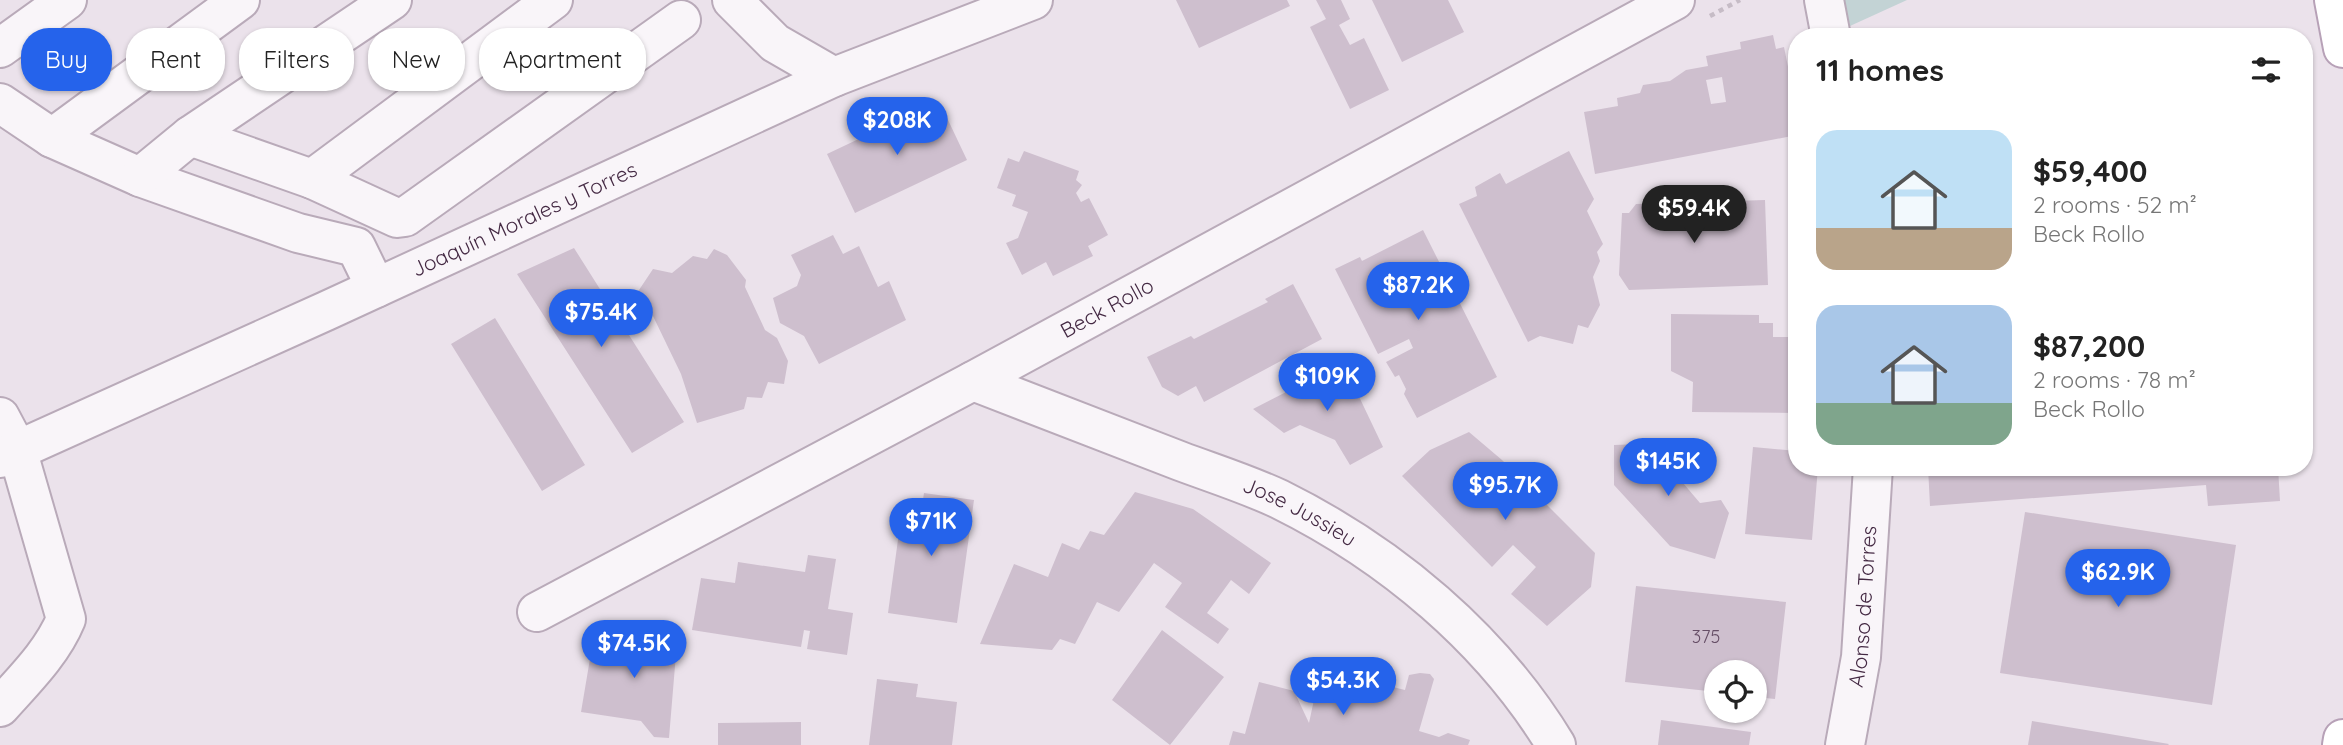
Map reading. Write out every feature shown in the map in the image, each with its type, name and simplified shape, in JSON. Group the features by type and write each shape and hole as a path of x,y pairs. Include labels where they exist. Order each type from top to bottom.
{"main road":[{"path":"2334,0 2343,48"},
{"path":"2342,745 2343,739"}],"street":[{"path":"0,48 67,0"},
{"path":"52,138 240,0"},
{"path":"140,177 190,136 392,0"},
{"path":"312,179 553,0"},
{"path":"732,0 775,43 834,76"},
{"name":"Joaquín Morales y Torres","path":"6,441 376,288 834,76 1033,0"},
{"name":"Beck Rollo","path":"537,612 973,381 1675,0"},
{"path":"1824,0 1829,28"},
{"path":"190,136 312,179 397,218 405,216 681,20"},
{"path":"0,103 52,138 140,177 298,233 356,247 376,288"},
{"name":"Jose Jussieu","path":"973,381 1277,498 1367,549 1432,600 1478,647 1524,697 1556,745"},
{"path":"0,707 40,662 59,636 66,619 6,441"},
{"name":"Alonso de Torres","path":"1845,745 1861,657 1872,476"}],"shaded area":[{"path":"1844,0 1907,0 1850,26"}],"building":[{"path":"1176,0 1287,0 1290,6 1199,48"},
{"path":"1316,0 1341,0 1350,19 1339,25 1350,45 1364,38 1389,90 1350,109 1310,27 1326,19"},
{"path":"1372,0 1448,0 1464,32 1402,62"},
{"path":"1773,35 1776,49 1784,47 1788,67 1788,137 1595,174 1584,112 1618,106 1617,98 1640,93 1643,85 1670,81 1686,70 1708,66 1706,56 1741,49 1740,42","holes":["1722,77 1726,102 1711,104 1706,80"]},
{"path":"939,101 967,160 855,213 827,154"},
{"path":"1024,151 1079,171 1076,180 1082,185 1076,193 1081,202 1089,198 1108,235 1088,246 1093,256 1053,276 1046,262 1022,275 1006,243 1018,238 1028,212 1012,206 1016,195 997,188 1008,158 1019,162"},
{"path":"1569,151 1594,199 1587,211 1603,244 1597,252 1600,261 1593,277 1600,305 1588,328 1578,325 1573,344 1540,336 1528,342 1459,204 1477,196 1475,187 1500,173 1506,184"},
{"path":"1765,200 1768,285 1629,290 1619,275 1622,213 1629,213 1636,204"},
{"path":"1423,230 1497,377 1417,418 1404,394 1406,389 1399,375 1395,377 1386,362 1413,348 1409,339 1378,354 1335,269 1360,257 1362,261"},
{"path":"833,235 843,254 859,246 878,287 889,281 906,320 819,364 804,336 780,323 773,298 797,286 801,275 791,255"},
{"path":"574,248 684,422 632,453 517,274"},
{"path":"714,249 727,255 746,280 745,287 765,330 777,338 788,361 784,384 768,382 762,398 747,397 744,409 697,423 681,374 652,314 635,296 653,269 672,273 693,256 707,259"},
{"path":"1293,284 1322,339 1204,402 1196,386 1178,396 1162,387 1147,357 1191,336 1194,339 1268,302 1265,299"},
{"path":"1671,314 1759,315 1759,323 1773,323 1773,337 1788,337 1788,413 1692,412 1693,382 1671,371"},
{"path":"495,318 585,465 542,491 451,344"},
{"path":"1343,363 1383,447 1350,465 1335,440 1300,425 1284,433 1253,409"},
{"path":"1469,432 1502,460 1595,553 1591,587 1547,626 1511,594 1536,567 1513,545 1492,567 1402,476 1430,450"},
{"path":"1672,443 1685,460 1672,470 1700,503 1721,500 1729,513 1715,559 1670,546 1614,485 1614,445"},
{"path":"1753,447 1788,450 1788,476 1817,476 1812,540 1745,534"},
{"path":"1928,476 2279,476 2280,501 2208,506 2206,485 1930,506"},
{"path":"1135,492 1193,509 1271,563 1249,594 1231,580 1207,613 1229,629 1218,644 1165,607 1182,583 1154,563 1119,612 1097,602 1075,644 1060,639 1052,650 980,644 1014,564 1048,577 1062,543 1079,550 1090,531 1104,535"},
{"path":"924,493 974,500 957,623 888,613 903,503 922,506"},
{"path":"2025,512 2236,545 2212,705 2000,673"},
{"path":"808,555 836,559 828,609 853,613 847,655 807,649 810,631 804,630 801,647 692,630 701,578 735,583 738,562 805,572"},
{"path":"1636,586 1786,602 1775,699 1767,698 1767,660 1704,660 1704,691 1625,682"},
{"path":"663,628 678,630 669,738 654,737 641,721 581,712 593,641 610,644 611,636 636,641 638,634 660,635"},
{"path":"1162,630 1224,677 1170,745 1112,700"},
{"path":"1430,674 1434,679 1419,731 1439,737 1448,733 1470,740 1468,745 1229,745 1233,731 1245,734 1259,682 1294,691 1309,723 1318,681 1374,694 1377,683 1405,690 1409,675"},
{"path":"877,679 918,684 916,697 957,702 952,745 869,745"},
{"path":"1661,720 1751,732 1749,745 1658,745"},
{"path":"2032,721 2169,744 2028,745"},
{"path":"801,722 801,745 718,745 718,723"}]}
